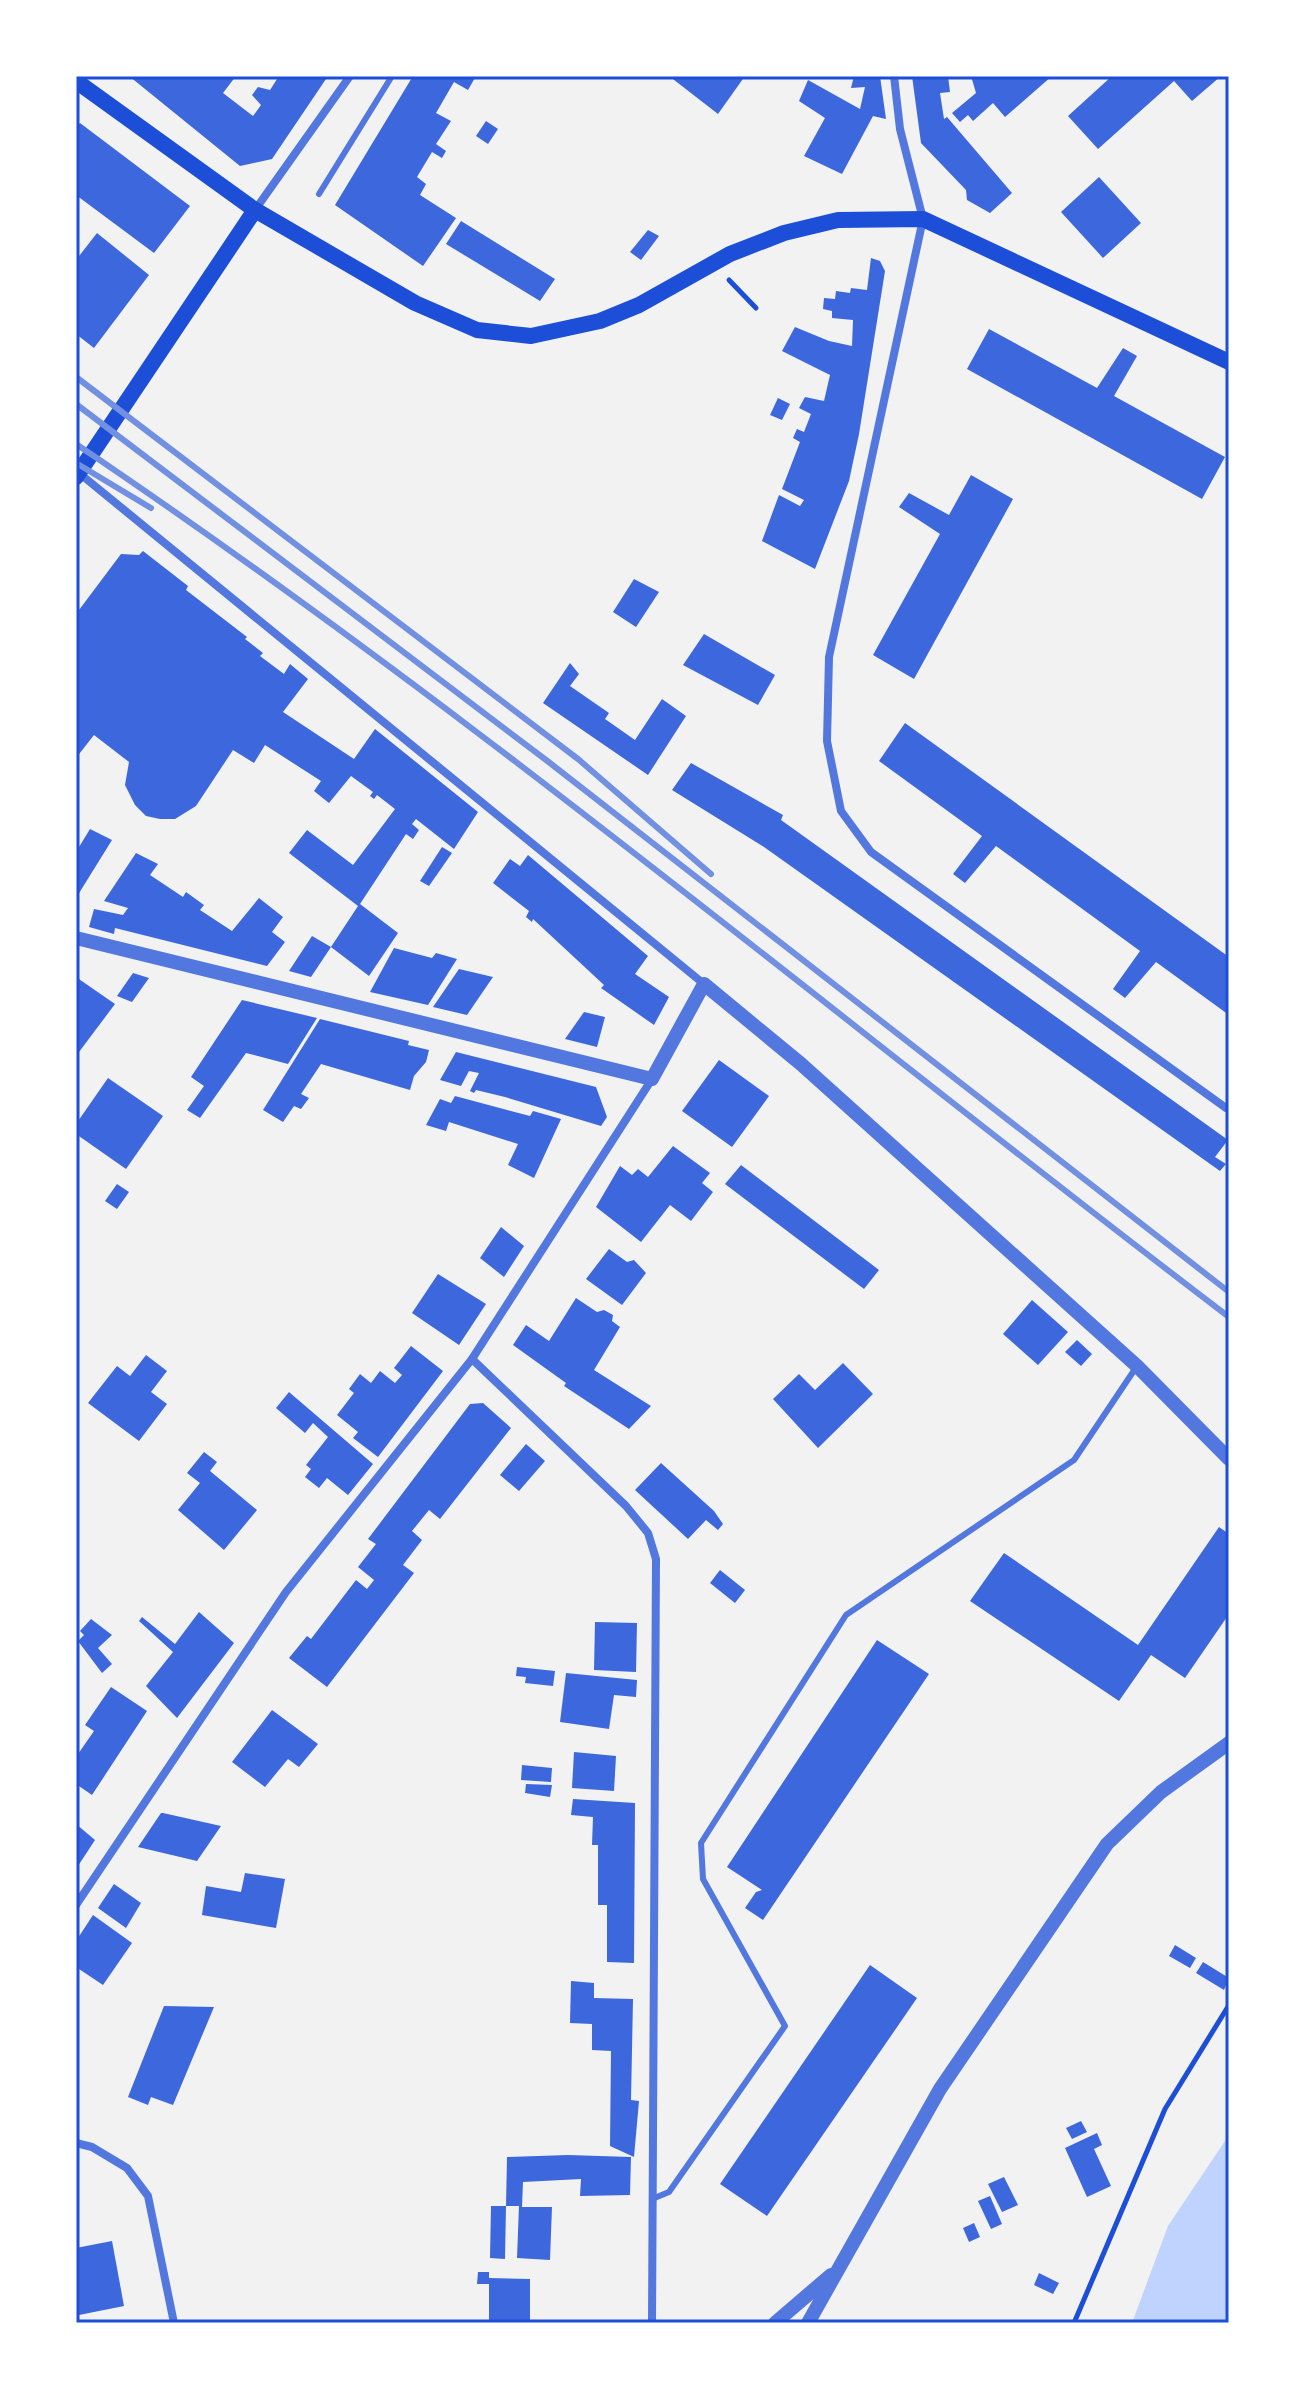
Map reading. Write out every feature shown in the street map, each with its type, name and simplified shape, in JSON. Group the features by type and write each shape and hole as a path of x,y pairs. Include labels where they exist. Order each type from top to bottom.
{"main road":[{"path":"76,81 255,210 415,303 477,330 531,336 600,321 639,305 713,264 784,233 838,220 923,219 1229,362"},
{"path":"78,475 255,210"}],"street":[{"path":"255,210 350,76"},
{"path":"894,76 900,129 923,219 829,657 827,741 841,811 871,852 1226,1108"},
{"path":"78,475 801,1064 1137,1366 1229,1459"},
{"path":"76,938 652,1079"},
{"path":"76,1905 286,1592 472,1359 652,1079 704,984"},
{"path":"472,1359 626,1506 648,1533 656,1559 652,2323"},
{"path":"808,2323 940,2089 1107,1844 1161,1792 1229,1743"},
{"path":"76,2143 92,2147 127,2168 148,2196 174,2323"},
{"path":"775,2323 843,2264"}],"lane":[{"path":"319,194 392,76"},
{"path":"652,2199 669,2192 785,2026 703,1879 701,1843 846,1615 1074,1460 1137,1366"}],"path":[{"path":"713,264 756,308"},
{"path":"1074,2323 1165,2109 1229,2005"}],"water":[{"path":"1229,2135 1229,2323 1132,2323 1168,2226"}],"building":[{"path":"129,76 236,76 223,93 253,116 261,105 252,95 258,87 270,90 279,76 328,76 272,159 240,166"},
{"path":"413,76 476,76 468,90 454,82 436,113 451,121 436,144 446,151 442,158 432,152 417,177 426,184 420,195 456,218 423,266 335,205"},
{"path":"669,76 745,76 718,114"},
{"path":"854,76 880,76 886,119 873,116 842,174 804,156 825,118 799,101 808,80 860,109 865,87 851,88"},
{"path":"912,76 948,76 950,92 940,93 944,119 947,117 1012,193 990,213 967,200 966,190 921,143"},
{"path":"971,76 1052,76 1005,117 993,103 973,121 968,115 960,122 952,113 976,93"},
{"path":"1112,76 1221,76 1192,101 1174,81 1098,149 1068,116"},
{"path":"486,121 498,129 488,144 476,136"},
{"path":"80,123 190,206 154,253 76,195 76,128"},
{"path":"1099,177 1141,223 1103,258 1061,212"},
{"path":"461,221 555,279 540,301 446,244"},
{"path":"648,230 659,236 641,260 630,252"},
{"path":"97,233 149,275 94,348 76,334 76,260"},
{"path":"871,258 880,261 885,271 859,434 849,481 815,569 762,541 779,495 800,506 804,500 782,489 800,442 793,438 797,429 804,432 811,414 799,408 805,397 824,401 830,375 782,351 795,327 829,341 852,346 853,320 832,318 832,311 823,309 824,298 835,299 836,291 850,293 851,288 867,290"},
{"path":"989,329 1097,388 1123,348 1137,356 1114,396 1225,457 1202,499 967,369"},
{"path":"778,398 790,404 782,420 770,415"},
{"path":"971,475 1013,499 914,679 873,655 940,534 899,507 909,493 949,515"},
{"path":"143,551 188,586 186,590 247,637 245,639 263,653 260,656 284,674 290,664 308,679 283,712 354,759 375,729 478,812 454,849 416,819 412,824 419,830 413,839 406,834 360,904 398,933 369,976 331,947 358,906 289,853 307,830 353,865 395,809 377,795 374,799 370,796 373,792 351,776 329,803 314,791 321,781 265,745 254,763 233,750 196,806 175,819 160,819 146,816 135,805 125,785 129,762 94,735 76,758 76,614 121,554 139,555"},
{"path":"634,579 659,592 636,627 613,612"},
{"path":"704,634 775,675 758,705 683,665"},
{"path":"570,663 579,674 570,686 609,713 605,719 635,740 662,699 686,716 648,775 543,703"},
{"path":"905,723 1229,957 1229,1015 1156,962 1125,998 1113,989 1140,951 996,846 965,883 953,874 982,836 879,761"},
{"path":"691,763 783,815 781,820 1228,1140 1215,1157 1226,1164 1220,1171 764,847 672,790"},
{"path":"90,829 112,840 76,898 76,852"},
{"path":"442,847 452,853 429,886 420,881"},
{"path":"136,853 158,864 150,875 183,897 186,892 204,905 200,910 232,931 259,898 283,917 272,932 285,942 267,966 115,928 114,934 89,927 94,909 123,915 128,908 104,901"},
{"path":"528,855 648,956 635,974 669,997 654,1025 601,988 604,985 533,919 532,922 526,917 529,911 493,883 510,859 520,866"},
{"path":"312,936 331,947 311,977 289,971"},
{"path":"394,948 432,958 436,953 457,959 428,1005 370,992"},
{"path":"459,969 493,977 467,1015 433,1007"},
{"path":"133,973 149,978 132,1002 117,996"},
{"path":"76,977 115,1004 76,1056"},
{"path":"242,1000 317,1018 288,1064 246,1053 200,1118 187,1110 204,1086 191,1077"},
{"path":"584,1012 605,1017 597,1047 565,1039"},
{"path":"320,1019 409,1041 408,1045 429,1050 426,1062 414,1076 410,1090 321,1064 301,1094 309,1098 301,1109 294,1106 283,1122 263,1110"},
{"path":"456,1052 596,1087 607,1117 601,1126 505,1097 476,1090 474,1093 470,1091 479,1073 469,1071 461,1086 440,1080"},
{"path":"719,1060 769,1096 732,1147 682,1111"},
{"path":"108,1078 163,1116 126,1169 76,1134 76,1124"},
{"path":"455,1096 530,1116 533,1111 561,1119 534,1178 508,1165 518,1144 449,1122 446,1131 426,1125 440,1099 451,1103"},
{"path":"673,1146 710,1173 702,1183 713,1192 691,1221 670,1205 641,1242 596,1207 620,1166 632,1175 638,1169 648,1177"},
{"path":"741,1165 879,1270 864,1289 725,1184"},
{"path":"117,1184 129,1192 117,1209 105,1201"},
{"path":"501,1227 524,1246 504,1277 480,1258"},
{"path":"609,1249 627,1262 634,1260 646,1273 622,1305 586,1279"},
{"path":"438,1274 486,1304 459,1345 412,1313"},
{"path":"576,1298 597,1312 604,1310 613,1315 612,1321 620,1327 594,1370 651,1406 629,1429 564,1386 566,1383 513,1345 526,1325 549,1341"},
{"path":"1032,1300 1068,1332 1038,1365 1003,1334"},
{"path":"1077,1340 1092,1354 1081,1366 1065,1352"},
{"path":"411,1346 443,1371 378,1457 353,1438 358,1432 337,1415 354,1393 349,1389 360,1374 371,1383 380,1371 395,1383 402,1375 394,1368"},
{"path":"146,1355 167,1371 151,1392 167,1404 139,1441 88,1403 117,1366 130,1376"},
{"path":"843,1363 873,1394 818,1448 773,1399 799,1374 815,1390"},
{"path":"289,1392 373,1464 348,1495 327,1478 319,1488 305,1477 311,1469 306,1465 328,1437 313,1423 305,1433 276,1408"},
{"path":"483,1403 511,1428 440,1519 429,1510 412,1531 422,1540 403,1565 414,1573 327,1687 289,1658 307,1636 311,1639 356,1580 367,1589 374,1580 358,1567 376,1544 368,1539 470,1404"},
{"path":"526,1444 545,1461 519,1491 500,1475"},
{"path":"204,1452 217,1462 210,1471 257,1510 224,1550 178,1510 200,1483 187,1473"},
{"path":"661,1463 714,1511 723,1524 718,1530 706,1520 688,1539 635,1490"},
{"path":"1219,1527 1229,1534 1229,1614 1185,1678 1151,1655 1119,1701 970,1601 1004,1553 1138,1645"},
{"path":"720,1570 745,1590 735,1603 710,1583"},
{"path":"199,1612 234,1643 177,1718 146,1686 173,1652 139,1621 142,1617 175,1644"},
{"path":"91,1619 112,1635 98,1648 112,1664 102,1673 78,1641 84,1635 80,1631"},
{"path":"595,1622 637,1623 636,1672 594,1670"},
{"path":"877,1640 929,1674 763,1920 745,1908 756,1892 762,1890 727,1867"},
{"path":"517,1667 555,1671 553,1686 525,1683 526,1677 516,1676"},
{"path":"566,1673 637,1680 636,1697 614,1695 609,1729 560,1722"},
{"path":"111,1687 147,1711 92,1795 76,1784 76,1757 94,1731 85,1725"},
{"path":"272,1710 318,1744 299,1767 288,1759 265,1787 232,1762"},
{"path":"574,1752 616,1756 614,1791 572,1788"},
{"path":"522,1765 552,1768 551,1782 521,1780"},
{"path":"526,1784 552,1785 550,1797 525,1793"},
{"path":"573,1799 635,1803 634,1963 607,1962 607,1905 598,1905 598,1845 592,1845 593,1817 571,1815"},
{"path":"161,1813 221,1826 197,1861 138,1847"},
{"path":"76,1824 95,1840 76,1869"},
{"path":"245,1873 285,1879 276,1928 202,1915 206,1886 241,1892"},
{"path":"114,1884 141,1903 126,1928 98,1908"},
{"path":"93,1915 132,1943 103,1985 76,1967 76,1941"},
{"path":"1175,1945 1196,1958 1190,1968 1169,1956"},
{"path":"1203,1962 1229,1978 1224,1990 1196,1973"},
{"path":"870,1965 917,1998 767,2216 720,2184"},
{"path":"571,1981 594,1983 594,1998 633,1999 631,2100 639,2101 634,2157 610,2146 611,2051 592,2050 592,2024 570,2023"},
{"path":"164,2006 214,2007 173,2105 151,2097 148,2105 128,2097"},
{"path":"1081,2121 1087,2132 1072,2139 1066,2128"},
{"path":"1097,2133 1102,2145 1094,2149 1111,2186 1087,2197 1065,2148"},
{"path":"507,2157 631,2157 630,2195 580,2196 581,2179 523,2182 522,2207 552,2207 550,2260 517,2258 519,2206 506,2206"},
{"path":"1004,2177 1018,2205 1002,2212 988,2184"},
{"path":"990,2196 1002,2224 991,2229 978,2201"},
{"path":"491,2206 506,2206 505,2259 490,2258"},
{"path":"974,2223 980,2237 969,2242 963,2228"},
{"path":"112,2241 124,2306 79,2315 76,2248"},
{"path":"478,2272 489,2272 489,2278 530,2279 530,2321 489,2322 489,2284 477,2284"},
{"path":"1039,2273 1059,2283 1053,2294 1034,2285"}],"railway":[{"path":"76,377 578,759 711,874"},
{"path":"76,404 550,763 1229,1292"},
{"path":"76,444 225,547 515,761 1229,1317"},
{"path":"76,463 151,508"}]}
